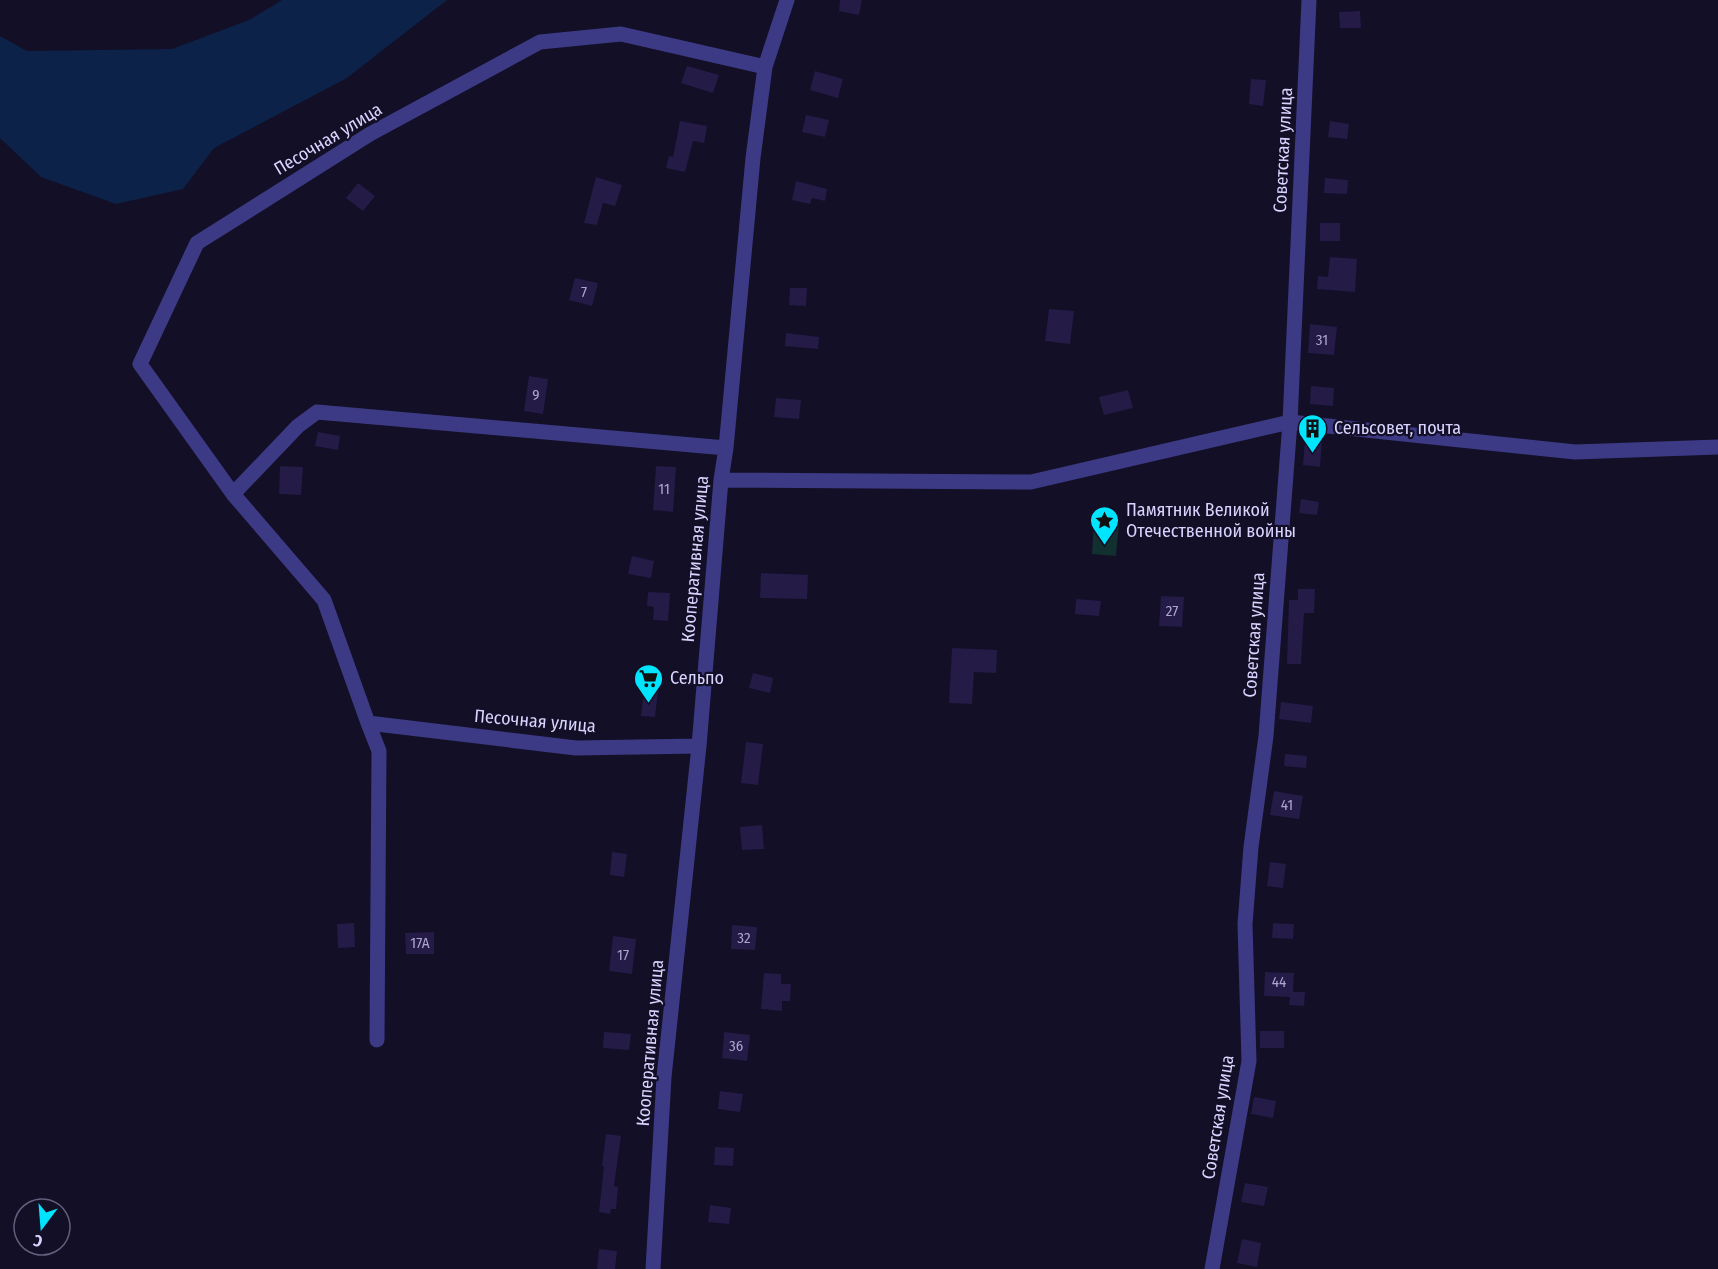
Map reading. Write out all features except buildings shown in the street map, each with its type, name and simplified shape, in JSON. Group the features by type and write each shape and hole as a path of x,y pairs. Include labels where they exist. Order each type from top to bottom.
{"street":[{"name":"Кооперативная улица","path":"653,1269 664,1077 699,746 721,480 726,448 753,158 765,67 787,0"},
{"name":"Советская улица","path":"1212,1269 1249,1061 1245,924 1251,847 1266,736 1290,422 1309,0"},
{"name":"Песочная улица","path":"377,1040 379,751 324,600 233,494 140,364 197,243 370,134 540,42 621,34 765,67"},
{"path":"233,494 298,426 317,412 726,448"},
{"path":"721,480 1031,482 1290,422 1575,452 1718,447"},
{"name":"Песочная улица","path":"368,723 576,748 699,746"}],"green space":[{"path":"1094,520 1119,522 1116,556 1092,554"}],"water":[{"path":"282,0 447,0 347,78 214,148 183,189 116,204 41,177 0,138 0,36 27,51 172,49 249,20"}],"place":[{"name":"Сельсовет, почта","path":"1313,454"},
{"name":"Памятник Великой Отечественной войны","path":"1105,546"},
{"name":"Сельпо","path":"649,704"}]}
